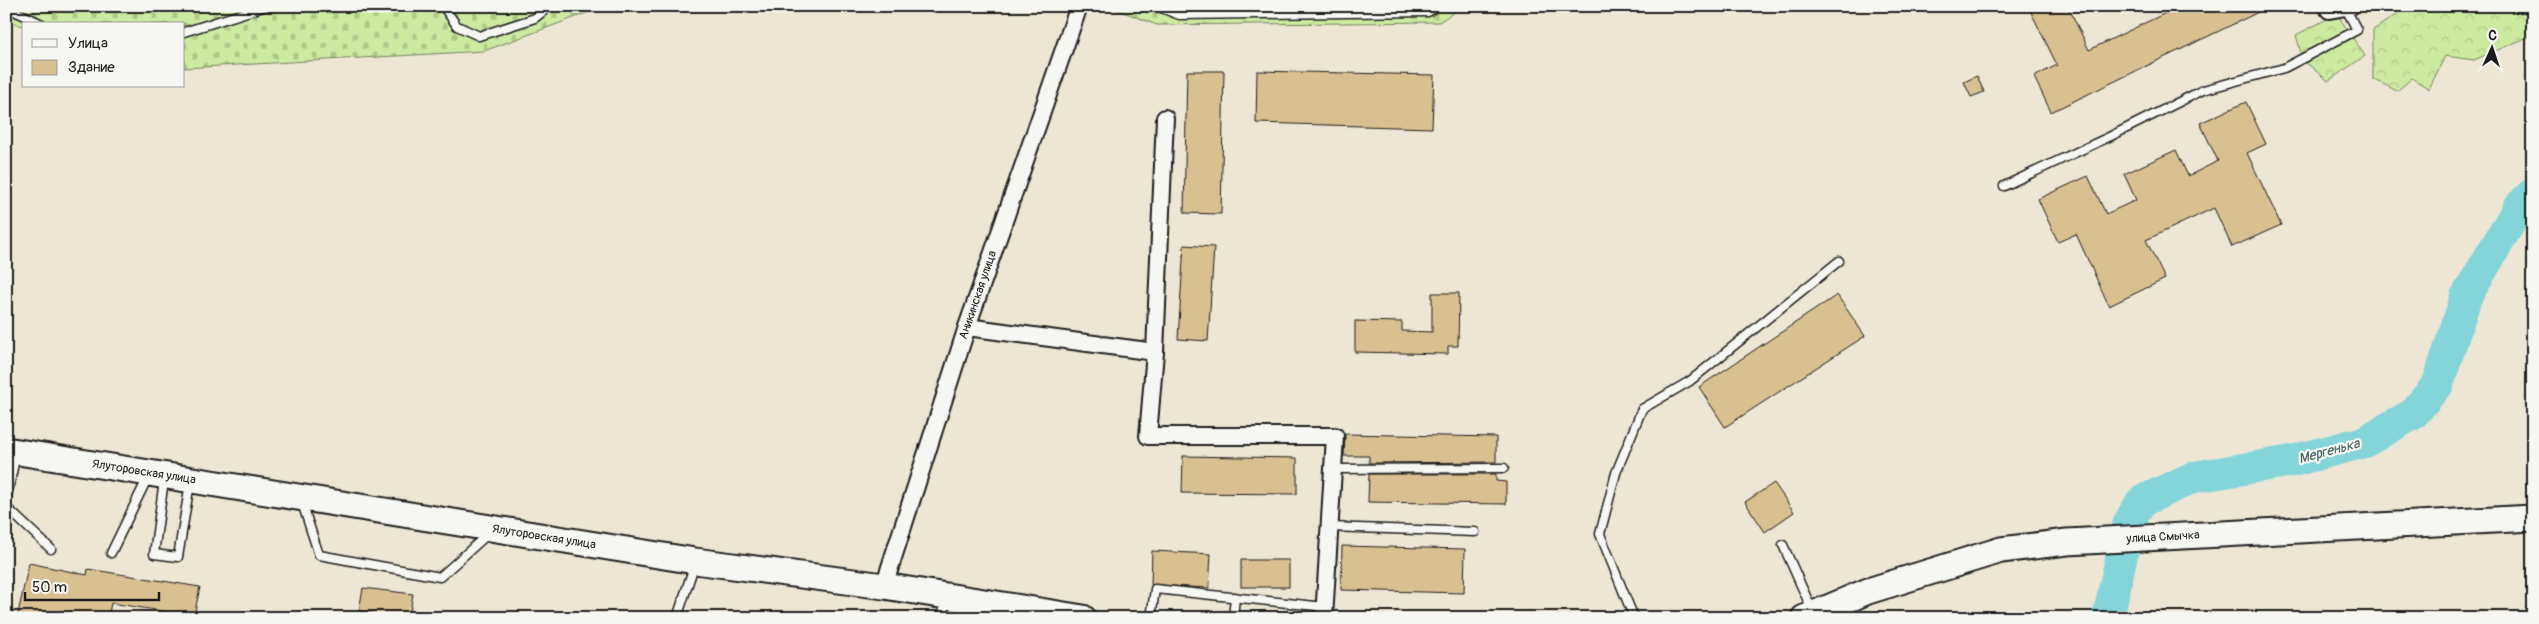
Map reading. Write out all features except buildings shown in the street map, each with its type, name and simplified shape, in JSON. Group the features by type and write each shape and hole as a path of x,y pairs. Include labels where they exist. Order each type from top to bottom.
{"main road":[{"name":"Ялуторовская улица","path":"11,451 695,561 884,586 944,607 1083,618"},
{"name":"улица Смычка","path":"1809,616 1868,591 2001,550 2067,542 2165,536 2533,518"}],"street":[{"name":"Аникинская улица","path":"884,586 967,327 1079,6"},
{"path":"2328,8 2348,7"},
{"path":"1165,118 1155,352 1148,436 1335,436 1324,612"},
{"path":"967,327 1155,352"}],"lane":[{"path":"185,32 248,9 266,6"},
{"path":"443,6 457,26 478,36 535,18 550,6"},
{"path":"1156,6 1180,15 1428,12 1437,6"},
{"path":"6,7 38,22"},
{"path":"2004,186 2203,90 2292,64 2357,30 2348,7"},
{"path":"1634,618 1600,534 1616,473 1642,409 1690,381 1838,261"},
{"path":"11,451 8,502 51,549"},
{"path":"1333,469 1504,468"},
{"path":"157,474 154,554 178,557 191,479"},
{"path":"111,553 157,474"},
{"path":"300,496 319,555 440,577 494,528"},
{"path":"1329,527 1475,532"},
{"path":"1783,545 1809,616"},
{"path":"677,618 695,561"},
{"path":"1152,618 1155,589 1235,597 1324,612"},
{"path":"1233,618 1235,597"}],"green space":[{"path":"6,6 606,6 484,51 185,68 185,22 22,22 22,26 6,19"},
{"path":"1108,6 1464,6 1439,22 1157,25"},
{"path":"2440,6 2491,6 2527,14 2533,8 2533,35 2474,60 2445,56 2429,89 2412,78 2397,91 2373,79 2373,30 2402,11"},
{"path":"2337,14 2365,56 2328,81 2303,60 2296,35"}],"waterway":[{"name":"Мергенька","path":"2108,618 2129,522 2142,501 2194,477 2292,461 2364,442 2413,414 2438,384 2466,297 2519,207 2533,193"}]}
